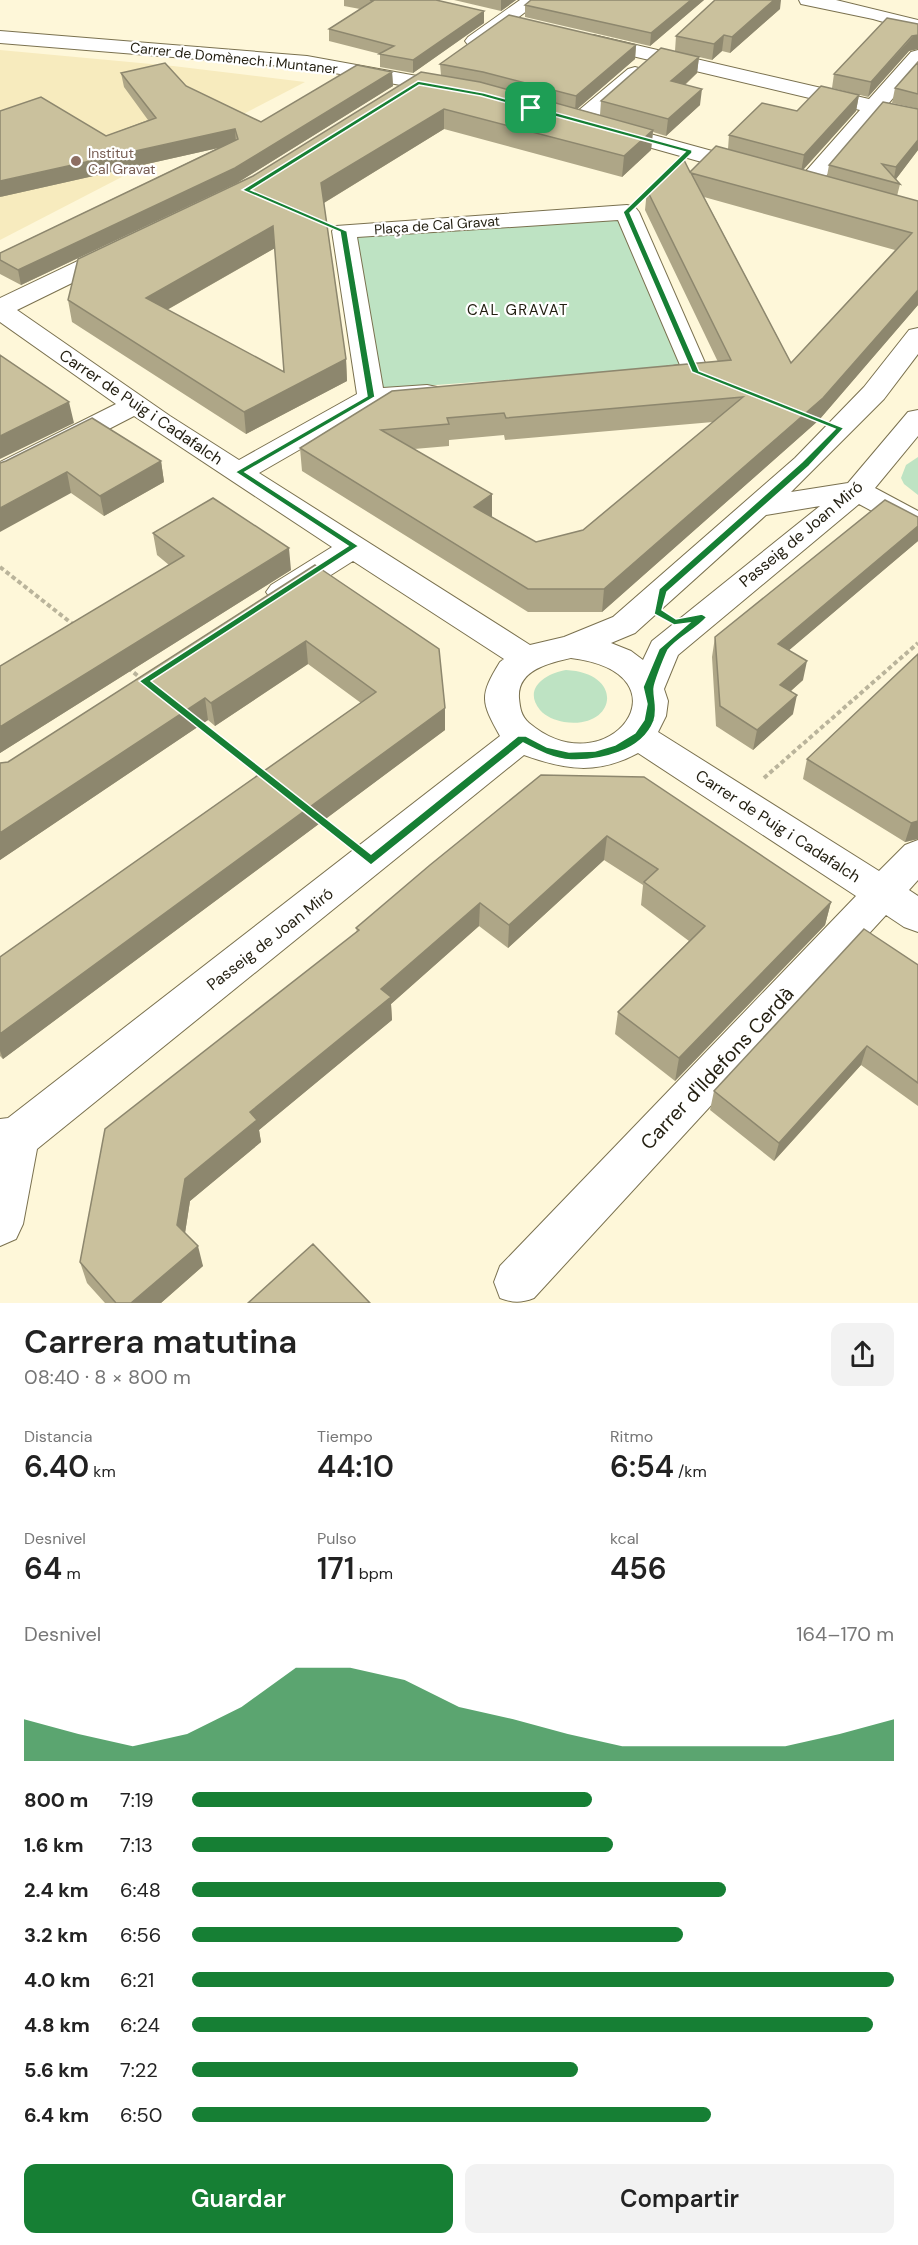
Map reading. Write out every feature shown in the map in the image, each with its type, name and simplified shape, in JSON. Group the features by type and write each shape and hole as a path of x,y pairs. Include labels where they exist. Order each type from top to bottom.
{"street":[{"path":"388,101 452,58 494,18 532,0"},
{"path":"808,0 876,14 918,26"},
{"path":"494,18 528,26"},
{"path":"574,36 918,117"},
{"name":"Carrer de Domènech i Muntaner","path":"0,37 307,62 471,92"},
{"path":"580,121 672,39"},
{"path":"558,115 682,159 778,176 817,187 874,107 918,56"},
{"name":"Plaça de Cal Gravat","path":"371,397 344,231 635,205 696,372 638,377"},
{"path":"0,309 139,241"},
{"name":"Carrer de Puig i Cadafalch","path":"0,309 135,405 526,658"},
{"name":"Passeig de Joan Miró","path":"648,687 664,649 857,491 909,397 918,336"},
{"path":"239,472 371,397 452,391"},
{"name":"Passeig de Joan Miró","path":"571,647 624,625 806,464 874,393 909,397"},
{"path":"0,474 135,405"},
{"path":"757,507 857,491 918,523"},
{"path":"254,610 355,546"},
{"path":"662,591 657,612 674,622 702,617"},
{"name":"Passeig de Joan Miró","path":"571,647 595,650 618,658 636,671 648,687 652,704 649,721 638,736 619,748 569,756 544,750 522,738 509,725 501,710 500,694 504,680 513,668 526,658 555,648 571,647"},
{"name":"Carrer de Puig i Cadafalch","path":"638,736 918,916"},
{"name":"Passeig de Joan Miró","path":"0,1224 9,1139 371,860 522,738"},
{"name":"Carrer d'Ildefons Cerdà","path":"517,1282 918,855"}],"path":[{"path":"0,567 81,631"},
{"path":"739,800 918,644"},
{"path":"126,666 144,681"},
{"path":"189,717 271,781"},
{"path":"316,817 371,860"}],"shaded area":[{"name":"Institut Cal Gravat","path":"0,50 173,66 305,82 0,240"}],"green space":[{"path":"620,220 681,367 382,389 356,237"},
{"path":"918,457 918,495 904,484 901,478 906,465"},
{"path":"566,670 585,673 598,681 605,690 607,700 603,710 595,718 581,722 564,722 545,715 535,702 535,688 539,683 551,674"}],"building":[{"path":"370,0 436,0 484,11 413,60 379,54 394,46 329,29 373,1"},
{"path":"531,0 691,0 651,33 525,5"},
{"path":"715,0 774,0 732,37 724,35 714,44 676,36"},
{"path":"509,15 636,45 576,96 483,72 440,64"},
{"path":"887,18 918,24 918,35 912,36 871,82 834,74"},
{"path":"661,48 699,57 671,81 702,89 668,119 601,101"},
{"path":"918,62 918,94 895,88"},
{"path":"165,63 186,86 261,122 357,65 392,72 235,168 18,270 0,260 0,253 238,139 235,129 0,181 0,111 41,97 106,136 156,118 121,73"},
{"path":"421,72 480,82 653,130 624,156 444,109 321,183 346,359 244,412 68,300 78,259 253,176","holes":["273,226 284,372 146,298"]},
{"path":"821,86 859,95 804,155 729,135 762,103 797,111"},
{"path":"883,102 918,109 918,140 896,167 882,164 900,184 829,165"},
{"path":"716,146 918,201 918,290 823,398 604,589 528,589 300,448 392,391 731,360 647,190 682,156 690,172","holes":["691,173 912,233 791,363","743,397 583,530 536,542 474,507 492,494 381,430 449,424 447,418 504,413 506,418"]},
{"path":"0,355 69,402 0,436"},
{"path":"92,418 161,461 100,496 67,472 0,508 0,463"},
{"path":"213,498 289,548 0,727 0,666 184,556 153,533"},
{"path":"885,500 918,517 918,526 778,644 807,661 780,685 797,695 757,730 720,706 715,637"},
{"path":"315,565 439,649 445,708 0,1034 0,957 376,692 306,641 211,703 205,698 0,833 0,763 8,762"},
{"path":"918,654 918,821 911,823 807,759"},
{"path":"541,775 644,777 831,902 679,1058 618,1012 705,926 644,882 658,869 607,836 509,925 480,903 381,989 391,997 250,1112 257,1120 185,1179 177,1225 198,1246 131,1303 116,1303 80,1262 105,1129 359,930 356,928"},
{"path":"864,929 918,965 918,1083 867,1046 779,1143 714,1091"},
{"path":"313,1244 370,1303 248,1303"}],"place":[{"name":"Institut Cal Gravat","path":"76,161"}],"district":[{"name":"CAL GRAVAT","path":"518,310"}],"route":[{"path":"418,82 482,94 531,108 690,152 627,212 696,372 840,428 806,464 662,591 657,612 674,622 702,617 664,649 648,687 652,704 649,721 638,736 619,748 595,755 569,756 544,750 522,738 371,860 144,681 355,546 239,472 371,397 344,231 246,190 418,82"}]}
